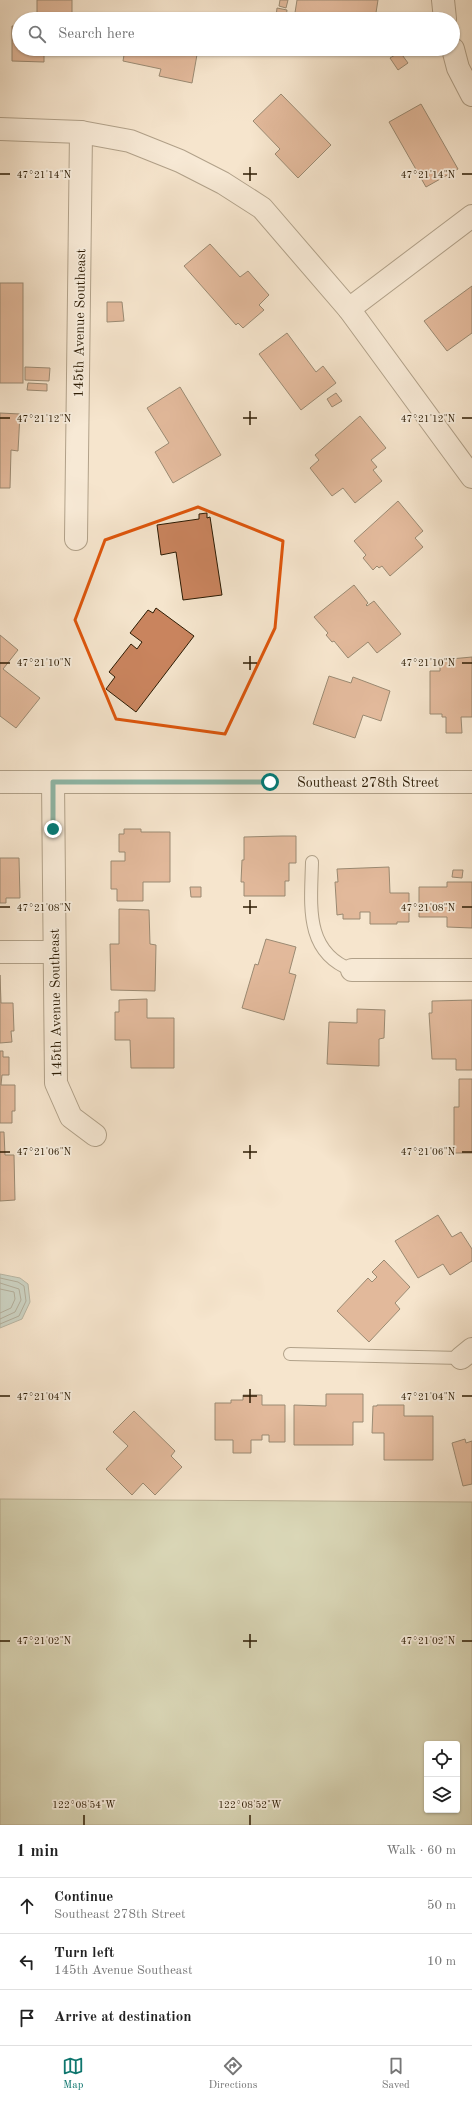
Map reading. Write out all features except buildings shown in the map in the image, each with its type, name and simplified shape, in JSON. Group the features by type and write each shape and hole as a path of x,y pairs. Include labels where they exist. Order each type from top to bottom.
{"street":[{"path":"443,0 444,12"},
{"path":"455,56 458,68 472,95"},
{"path":"0,129 81,132 130,141 180,161 223,183 262,208 349,309 472,477"},
{"name":"145th Avenue Southeast","path":"76,539 81,132"},
{"path":"349,309 472,216"},
{"name":"Southeast 278th Street","path":"0,782 472,782"},
{"name":"145th Avenue Southeast","path":"53,782 56,1083 71,1117 95,1135"},
{"path":"0,952 54,952"},
{"path":"352,970 472,970"}],"lane":[{"path":"312,862 310,915 317,936 326,954 338,965 352,970"},
{"path":"290,1354 467,1354"}],"highlighted area":[{"path":"198,507 283,541 275,628 225,734 116,719 75,620 105,540"}],"green space":[{"path":"0,1499 472,1502 472,1825 0,1825"}],"water":[{"path":"0,1274 20,1278 28,1284 30,1302 22,1319 0,1328"}],"route":[{"path":"53,829 53,782 270,782"}]}
